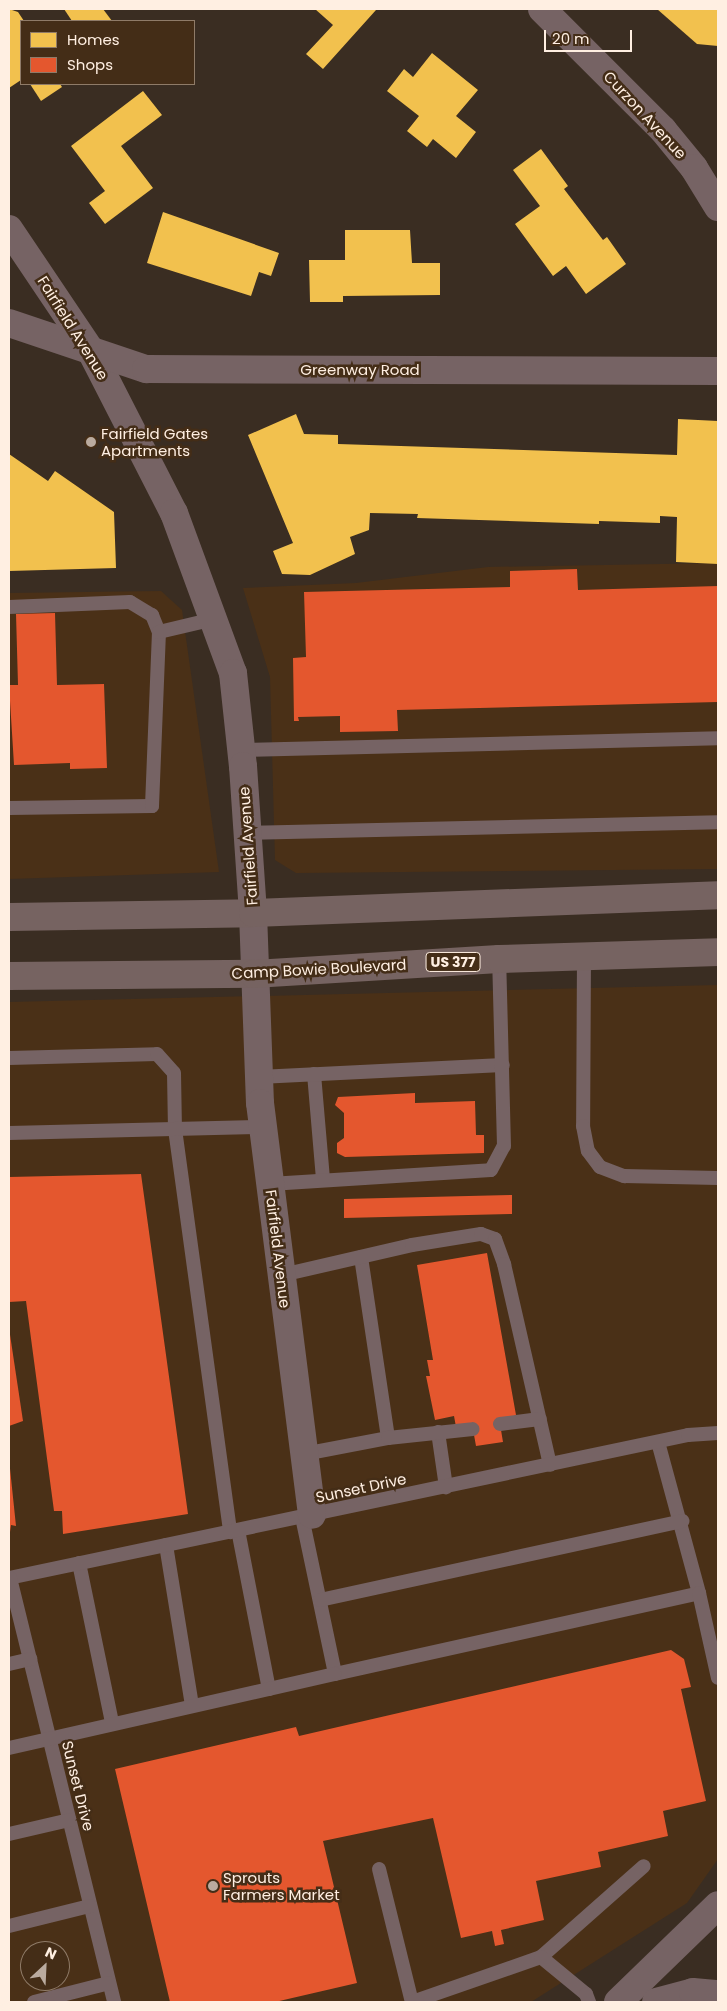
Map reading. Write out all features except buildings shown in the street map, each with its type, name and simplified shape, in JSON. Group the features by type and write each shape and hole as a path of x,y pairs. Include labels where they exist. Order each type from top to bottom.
{"main road":[{"path":"9,917 253,913 718,895"},
{"name":"Camp Bowie Boulevard","path":"9,976 254,974 499,959 718,952"}],"street":[{"name":"Curzon Avenue","path":"542,9 663,130 694,168 718,207"},
{"name":"Fairfield Avenue","path":"9,229 91,351 174,513 233,673 242,750 253,913 254,974 263,1126 304,1454 307,1516"},
{"name":"Greenway Road","path":"9,323 146,369 718,371"},
{"path":"618,2002 718,1905"},
{"path":"656,2002 693,1992 718,1994"}],"lane":[{"path":"9,607 130,602 152,616 159,632 152,806 9,808"},
{"path":"159,632 214,619"},
{"path":"242,750 718,738"},
{"path":"247,833 718,822"},
{"path":"584,955 582,1126 588,1151 600,1167 624,1176 718,1178"},
{"path":"270,1184 491,1170 504,1146 499,959"},
{"path":"9,1058 158,1054 174,1074 175,1129 234,1531 269,1689"},
{"path":"259,1077 502,1065"},
{"path":"314,1074 323,1180"},
{"path":"9,1132 263,1126"},
{"path":"282,1275 412,1244 481,1234 495,1239 504,1264 550,1464"},
{"path":"361,1257 388,1438"},
{"path":"500,1424 540,1419"},
{"path":"304,1454 388,1438 473,1429"},
{"path":"438,1432 446,1487"},
{"name":"Sunset Drive","path":"114,2002 9,1578 550,1464 658,1442 718,1433"},
{"path":"658,1442 682,1521 718,1678"},
{"path":"307,1516 320,1600 335,1674"},
{"path":"320,1600 682,1521"},
{"path":"166,1546 192,1705"},
{"path":"79,1563 112,1723"},
{"path":"9,1748 49,1737 699,1593"},
{"path":"9,1664 30,1658"},
{"path":"9,1834 69,1820"},
{"path":"379,1869 412,2002 541,1957 644,1866"},
{"path":"9,1926 90,1906"},
{"path":"541,1957 586,1994 590,2002"},
{"path":"34,2002 109,1983"}],"shaded area":[{"path":"718,563 718,869 296,873 275,860 270,677 243,588 356,583 488,567"},
{"path":"161,591 182,610 219,872 9,879 9,593"},
{"path":"718,985 718,1859 687,1903 531,2002 9,2002 9,1002"}],"place":[{"name":"Fairfield Gates Apartments","path":"91,442"},
{"name":"Sprouts Farmers Market","path":"213,1886"}]}
